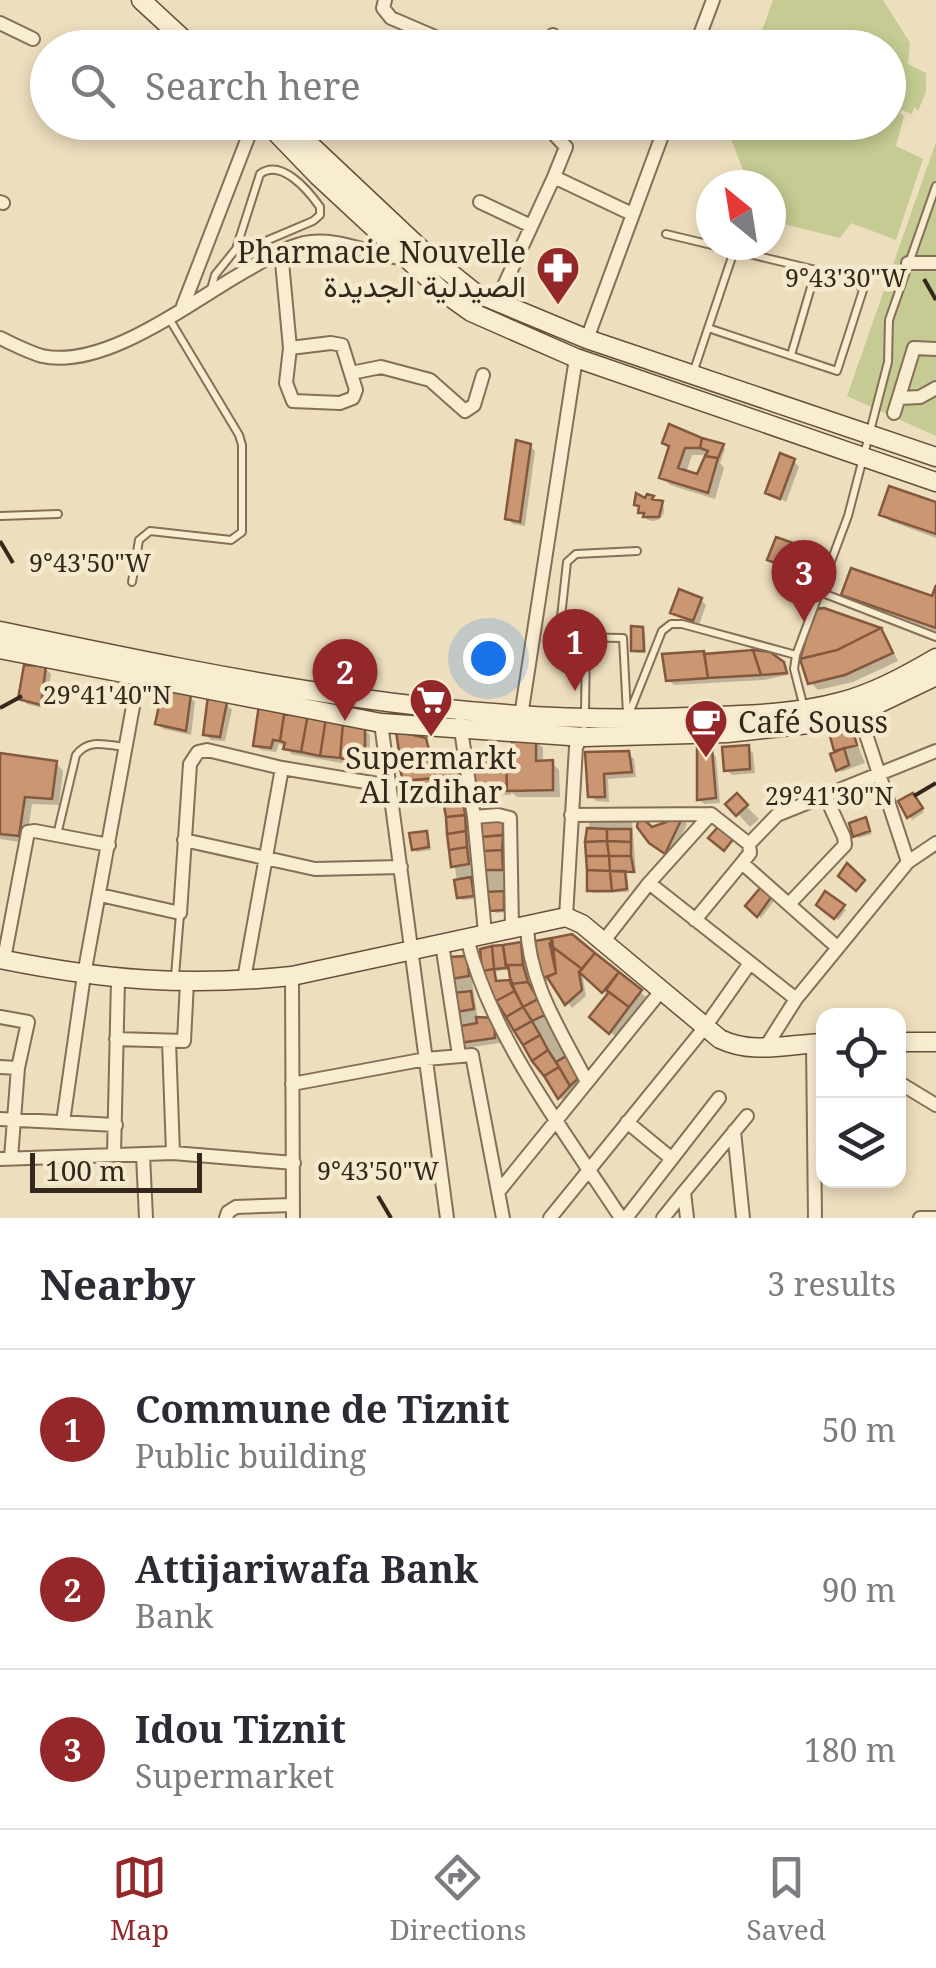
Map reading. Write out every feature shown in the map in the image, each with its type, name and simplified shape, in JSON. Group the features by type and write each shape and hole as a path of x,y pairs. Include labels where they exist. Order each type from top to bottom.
{"street":[{"path":"142,0 174,30"},
{"path":"385,0 383,8 391,18 419,30"},
{"path":"702,30 714,0"},
{"path":"0,23 30,38"},
{"path":"183,306 247,140"},
{"path":"286,140 416,256 496,303 587,339 936,458"},
{"path":"303,140 416,256 442,292 471,312 576,358 936,482"},
{"path":"496,303 566,147 560,140"},
{"path":"587,339 660,140"},
{"path":"554,177 632,214"},
{"path":"480,202 531,226"},
{"path":"0,338 38,354 61,357 104,350 154,329 183,306 281,251 324,240 378,255 416,256"},
{"path":"281,251 290,348 287,390 296,402 351,400 356,393 344,349 339,344 290,348"},
{"path":"908,263 936,263"},
{"path":"894,413 914,348 936,349"},
{"path":"521,716 576,358"},
{"path":"351,373 382,367 430,380 466,411 474,405 482,375"},
{"path":"686,395 692,375"},
{"path":"899,398 920,397 936,388"},
{"path":"0,630 33,647"},
{"path":"0,649 33,647 381,723 521,716 577,732 626,720 804,709 872,691 936,658"},
{"path":"140,669 342,695 459,717 577,732 727,733 809,724 859,713 936,676"},
{"path":"63,1122 84,975 140,669"},
{"path":"338,715 342,695"},
{"path":"859,713 908,862"},
{"path":"459,717 474,816 474,964 490,1005 556,1118 624,1218 719,1098"},
{"path":"381,723 448,1218"},
{"path":"566,917 577,732"},
{"path":"100,895 180,913 190,764 198,752 206,750 282,768 390,786"},
{"path":"749,844 777,815 936,751"},
{"path":"244,980 282,768"},
{"path":"789,904 845,845 825,795"},
{"path":"571,814 712,814 749,844 750,853 696,920"},
{"path":"603,942 649,883 712,814"},
{"path":"474,816 510,818 519,925 537,986 587,1082"},
{"path":"109,845 28,832 2,959 118,980 244,980 292,976 566,917 582,924 732,1045 765,1048 816,1043"},
{"path":"184,840 326,870 401,867"},
{"path":"765,1048 796,999 908,862 934,846"},
{"path":"742,863 837,947"},
{"path":"649,883 796,999"},
{"path":"442,944 459,1055"},
{"path":"550,1218 705,1026 750,963"},
{"path":"226,1218 236,1207 293,1212 292,976"},
{"path":"114,1154 118,980"},
{"path":"116,1039 186,1040 181,982"},
{"path":"499,1191 661,991"},
{"path":"0,1018 28,1022 6,1119 6,1159 174,1153 294,1164"},
{"path":"169,1042 174,1153"},
{"path":"906,1042 936,1042"},
{"path":"292,1084 426,1058 470,1054 503,1218"},
{"path":"0,1067 18,1068"},
{"path":"906,1087 936,1105"},
{"path":"816,1218 817,1098"},
{"path":"663,1218 747,1116"},
{"path":"6,1119 116,1125"},
{"path":"627,1122 672,1158"},
{"path":"734,1131 743,1218"},
{"path":"143,1155 146,1218"},
{"path":"684,1192 688,1218"},
{"path":"920,1218 936,1218"}],"lane":[{"path":"211,290 215,276 236,249 265,169 284,172 320,208 320,215 313,221 246,249 236,249"},
{"path":"804,709 794,669 796,655 848,516 888,362 889,320 936,186"},
{"path":"666,234 696,242"},
{"path":"692,375 731,260"},
{"path":"708,328 837,370 864,287 773,260"},
{"path":"792,355 816,270"},
{"path":"132,582 139,540 144,534 231,540 242,532 242,445 169,318"},
{"path":"0,516 58,514"},
{"path":"585,670 563,666 564,624 560,617 570,556 637,551"},
{"path":"820,592 936,638"},
{"path":"626,720 666,626 682,624 796,655"},
{"path":"577,732 586,636"},
{"path":"564,637 618,636 626,642 626,720"},
{"path":"57,835 76,755 92,743 126,747"},
{"path":"180,913 181,982"}],"green space":[{"path":"773,0 883,0 902,30 762,30"},
{"path":"906,37 910,43 908,64 926,73 926,92 918,111 914,107 912,114 906,112"},
{"path":"731,140 898,140 896,146 923,159 896,240 851,223 840,238 786,225 786,170 743,170"},
{"path":"936,142 936,436 847,396"}],"building":[{"path":"669,424 702,438 700,448 685,448 678,468 697,474 705,456 718,458 708,493 659,478 669,446 662,443"},
{"path":"702,438 724,444 718,458 705,456 708,451 700,448"},
{"path":"516,440 531,444 520,522 505,519"},
{"path":"780,453 795,459 780,499 765,493"},
{"path":"889,486 936,502 936,534 879,515"},
{"path":"636,493 663,501 659,517 638,513 639,506 634,505"},
{"path":"776,537 796,544 787,567 767,560"},
{"path":"851,568 932,596 936,585 936,628 841,595"},
{"path":"679,589 702,598 693,621 670,613"},
{"path":"824,608 881,628 837,650 800,659 815,609"},
{"path":"631,626 643,627 644,651 631,651"},
{"path":"881,628 893,653 845,675 808,684 800,659 837,650"},
{"path":"753,650 761,675 708,678 704,654"},
{"path":"753,650 770,652 784,662 787,673 761,675"},
{"path":"704,651 708,678 666,681 662,654"},
{"path":"24,665 46,666 41,705 18,699"},
{"path":"163,687 191,694 186,731 155,724"},
{"path":"208,696 227,702 220,737 203,735"},
{"path":"259,705 285,709 280,741 273,740 271,748 253,746"},
{"path":"292,710 308,714 301,752 283,749 285,743 280,741 284,715"},
{"path":"308,714 326,718 320,756 301,752"},
{"path":"326,718 343,723 340,758 320,756"},
{"path":"343,723 365,727 365,764 340,758"},
{"path":"396,731 426,738 430,754 400,759"},
{"path":"853,731 857,745 834,751 830,736"},
{"path":"512,738 536,738 536,761 553,760 553,790 507,791 506,755 512,755"},
{"path":"749,745 750,769 724,771 722,747"},
{"path":"697,748 712,749 716,798 697,800"},
{"path":"844,748 849,765 836,771 830,754"},
{"path":"629,751 632,772 604,774 605,797 588,797 585,752"},
{"path":"0,753 57,761 52,799 25,797 19,836 0,834"},
{"path":"430,754 436,778 403,781 399,765 416,762 415,756"},
{"path":"430,754 455,755 461,783 437,785"},
{"path":"506,755 507,791 476,789 472,757"},
{"path":"436,778 439,802 406,800 403,781"},
{"path":"461,783 463,799 439,802 437,785"},
{"path":"737,793 748,805 736,816 725,804"},
{"path":"913,793 923,808 907,818 898,801"},
{"path":"463,799 465,815 446,817 443,801"},
{"path":"465,815 466,831 447,834 446,817"},
{"path":"639,815 652,827 683,816 665,854 649,843 637,827"},
{"path":"866,817 870,831 853,837 849,823"},
{"path":"480,821 503,821 503,835 482,837"},
{"path":"718,827 734,838 724,851 708,838"},
{"path":"587,828 607,829 607,841 585,842"},
{"path":"607,829 631,829 631,842 607,841"},
{"path":"427,831 429,847 412,850 409,833"},
{"path":"466,831 467,847 449,850 447,834"},
{"path":"503,835 502,850 483,851 482,837"},
{"path":"607,841 609,856 586,856 585,842"},
{"path":"607,841 631,842 631,856 609,856"},
{"path":"467,847 469,864 451,867 449,850"},
{"path":"502,850 503,870 484,870 483,851"},
{"path":"586,856 609,856 610,871 587,870"},
{"path":"609,856 631,856 634,872 610,871"},
{"path":"847,863 865,880 856,891 838,876"},
{"path":"587,870 610,871 612,891 587,891"},
{"path":"610,871 625,871 627,889 612,891"},
{"path":"471,877 474,896 457,898 454,880"},
{"path":"761,887 772,896 757,917 745,906"},
{"path":"504,891 504,910 490,911 487,892"},
{"path":"825,891 845,905 834,919 816,905"},
{"path":"572,934 595,953 582,969 550,945 552,938"},
{"path":"552,938 556,973 541,979 535,941"},
{"path":"521,942 523,965 506,965 503,945"},
{"path":"503,945 506,968 494,969 492,946"},
{"path":"550,945 582,969 582,990 565,1005 547,977 556,973"},
{"path":"492,946 494,969 482,971 480,949"},
{"path":"595,953 619,972 602,993 579,972"},
{"path":"467,956 469,976 451,979 448,957"},
{"path":"508,965 523,965 528,982 511,984"},
{"path":"494,969 496,981 511,980 515,991 496,1001 485,987 482,971"},
{"path":"619,972 642,990 629,1007 606,990"},
{"path":"528,982 538,999 523,1007 511,984"},
{"path":"471,991 474,1009 455,1012 452,993"},
{"path":"515,991 523,1007 506,1017 496,1001"},
{"path":"609,992 629,1007 609,1034 589,1017"},
{"path":"538,999 547,1014 532,1021 523,1007"},
{"path":"523,1007 532,1021 514,1031 506,1017"},
{"path":"476,1017 494,1018 495,1038 459,1043 456,1027 477,1023"},
{"path":"532,1021 540,1035 523,1045 514,1031"},
{"path":"540,1035 548,1050 532,1061 523,1045"},
{"path":"548,1050 559,1067 544,1076 532,1061"},
{"path":"568,1055 581,1076 570,1086 556,1062"},
{"path":"559,1067 570,1086 558,1099 544,1076"}],"place":[{"name":"Pharmacie Nouvelle الصيدلية الجديدة","path":"558,306"},
{"name":"Idou Tiznit","path":"804,622"},
{"name":"Commune de Tiznit","path":"575,691"},
{"name":"Attijariwafa Bank","path":"345,721"},
{"name":"Supermarkt Al Izdihar","path":"431,738"},
{"name":"Café Souss","path":"706,759"}]}
